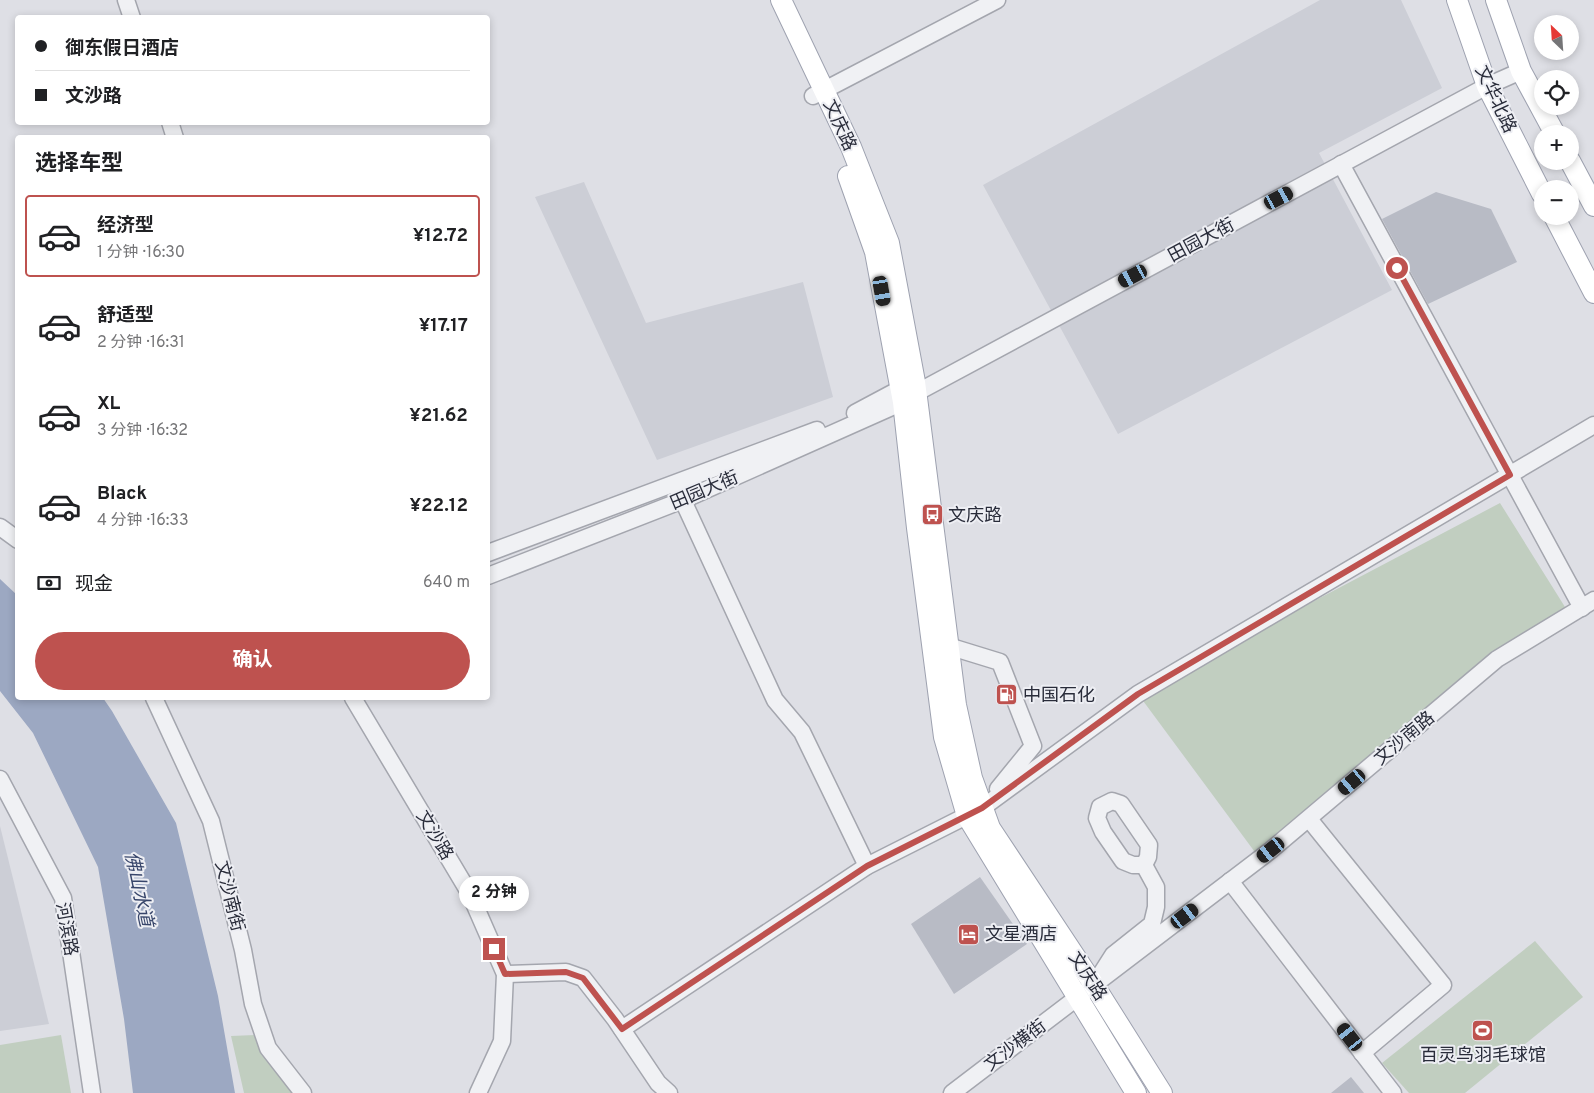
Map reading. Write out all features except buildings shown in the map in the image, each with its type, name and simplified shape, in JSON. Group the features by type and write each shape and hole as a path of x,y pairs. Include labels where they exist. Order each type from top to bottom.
{"main road":[{"name":"文庆路","path":"767,0 819,93"},
{"name":"文庆路","path":"782,0 819,93 875,252 907,395 956,705 972,778 974,812"},
{"name":"文华北路","path":"1458,0 1487,86 1535,180"},
{"name":"文华北路","path":"1496,0 1521,71 1550,125"},
{"path":"1575,170 1594,206"},
{"path":"1559,225 1594,293"},
{"name":"文庆路","path":"907,395 917,528 944,737 974,812 1086,991 1162,1093"},
{"name":"文庆路","path":"1086,991 1136,1093"}],"street":[{"path":"126,0 131,15"},
{"path":"819,93 997,0"},
{"name":"田园大街","path":"490,575 683,500 907,395 1487,86 1521,71"},
{"path":"1341,164 1510,475 1588,604"},
{"name":"田园大街","path":"490,552 907,395"},
{"path":"622,1029 867,866 974,812 1138,694 1594,425"},
{"path":"675,482 775,700 802,732 867,866"},
{"path":"0,527 15,538"},
{"name":"文沙南路","path":"1086,991 1230,882 1308,819 1497,659 1588,604"},
{"path":"948,646 1000,662 1033,746 974,812"},
{"name":"文沙南街","path":"155,700 211,821 243,950 253,1004 268,1048 303,1093"},
{"name":"文沙路","path":"354,700 470,894 505,974 502,1041 478,1093"},
{"name":"河滨路","path":"0,779 63,898 92,1093"},
{"path":"1308,819 1443,985 1362,1052"},
{"path":"1086,991 1113,955 1152,924 1156,907 1156,887 1144,865"},
{"path":"1230,882 1393,1093"},
{"path":"505,974 566,972 583,978 622,1029 658,1083 669,1093"},
{"name":"文沙横街","path":"952,1093 1086,991"}],"shaded area":[{"path":"1320,0 1401,0 1442,88 1319,153 1392,290 1118,434 983,185"},
{"path":"584,182 646,323 803,282 833,397 657,460 535,197"},
{"path":"0,826 49,1024 0,1031"}],"green space":[{"path":"1500,503 1570,615 1497,659 1260,859 1138,694"},
{"name":"百灵鸟羽毛球馆","path":"1535,941 1583,997 1465,1093 1409,1093 1382,1063"},
{"path":"61,1035 71,1093 0,1093 0,1045"},
{"path":"255,1035 262,1054 293,1093 244,1093 231,1036"}],"water":[{"name":"佛山水道","path":"0,579 15,593 15,700 104,700 176,823 218,996 235,1093 133,1093 124,1019 98,867 33,733 0,691"}],"place":[{"name":"文庆路","path":"932,515"},
{"name":"中国石化","path":"1007,695"},
{"name":"文星酒店","path":"969,934"},
{"name":"百灵鸟羽毛球馆","path":"1483,1030"}],"route":[{"path":"494,949 505,974 566,972 583,978 622,1029 867,866 982,808 1138,694 1510,475 1397,268"}]}
